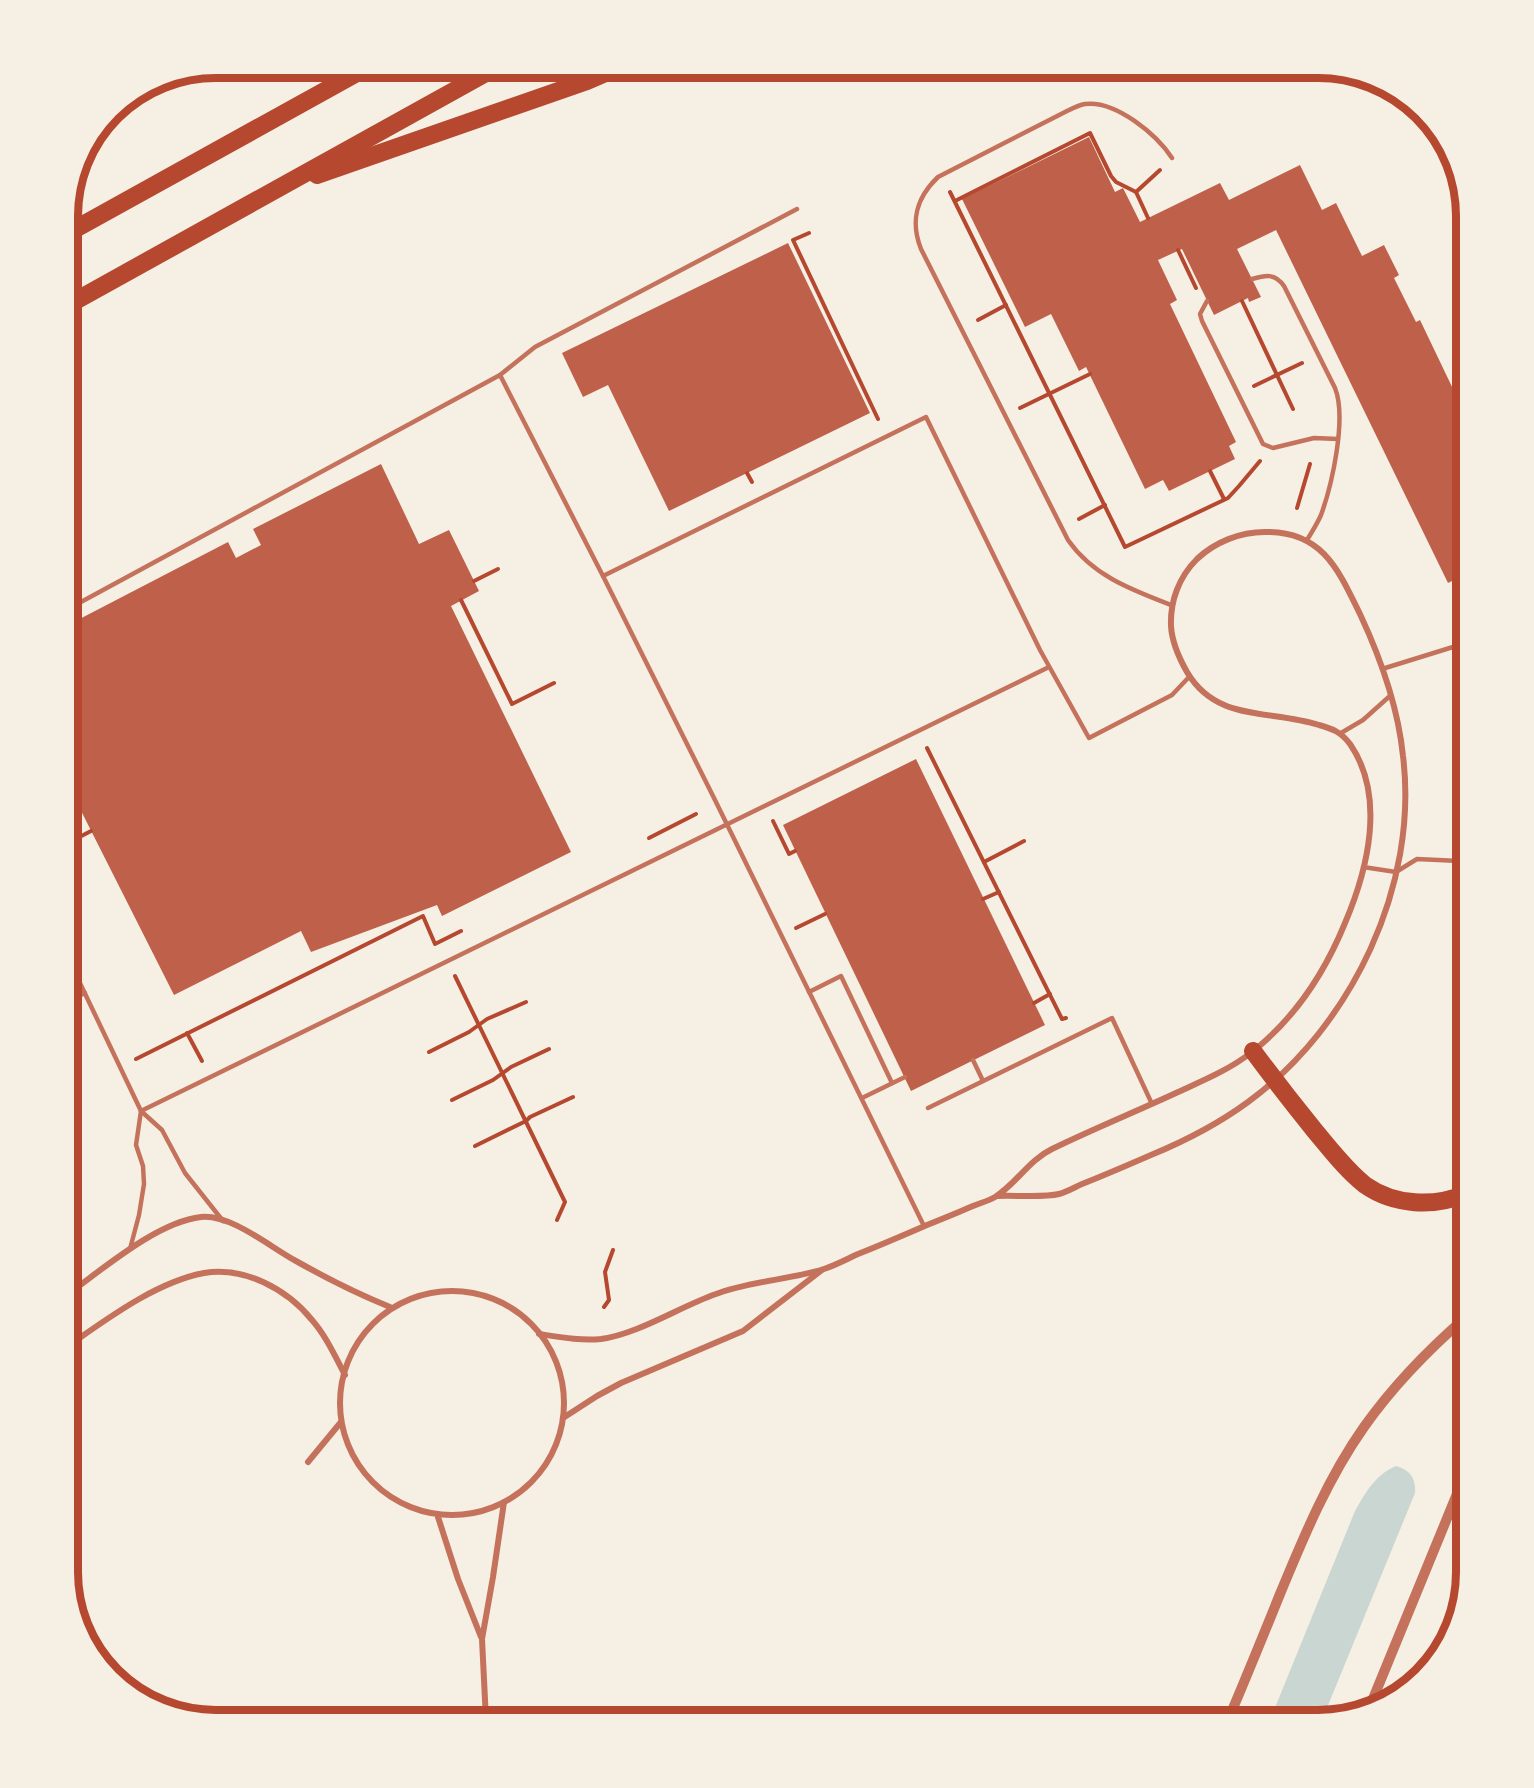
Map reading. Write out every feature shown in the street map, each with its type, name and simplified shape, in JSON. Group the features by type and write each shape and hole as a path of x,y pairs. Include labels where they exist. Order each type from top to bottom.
{"highway":[{"path":"78,227 348,78"},
{"path":"78,299 477,78"},
{"path":"267,193 594,78"},
{"path":"1253,1051 1341,1161 1373,1190 1398,1199 1425,1203 1456,1198"}],"street":[{"path":"539,1334 574,1339 606,1338 633,1329 721,1291 823,1269 998,1196 1058,1194 1195,1135 1246,1104 1301,1055 1321,1031 1353,984 1376,938 1396,872 1402,831 1405,773 1402,745 1391,695 1358,611 1337,571 1322,551 1308,540 1283,533 1243,534 1224,541 1205,552 1181,581 1171,605 1171,629 1173,640 1189,677 1206,695 1224,706 1247,713 1303,720 1341,733 1358,759 1368,790 1369,826 1364,867 1344,927 1326,962 1303,998 1253,1051 1210,1077 1043,1153 998,1196"},
{"path":"78,1287 130,1249 159,1232 187,1220 205,1217 223,1221 250,1234 314,1271 390,1307"},
{"path":"563,1418 621,1383 743,1331 823,1269"},
{"path":"78,1339 121,1311 183,1279 202,1274 231,1272 268,1285 299,1307 312,1319 323,1335 345,1375"},
{"path":"466,1291 484,1295 509,1307 539,1334 559,1370 564,1394 563,1418 553,1451 528,1485 504,1502 474,1513 456,1517 438,1517 412,1509 391,1498 379,1490 362,1472 351,1455 341,1422 341,1400 345,1375 364,1334 390,1307 435,1293 466,1291"},
{"path":"1232,1710 1299,1547 1341,1463 1391,1391 1456,1327"},
{"path":"308,1462 341,1422"},
{"path":"1373,1699 1456,1499"},
{"path":"486,1710 482,1639 504,1502"},
{"path":"438,1517 458,1579 482,1639"}],"lane":[{"path":"1171,605 1126,587 1102,574 1075,550 918,240 915,220 924,192 938,177 1085,104 1101,105 1129,118 1162,144 1172,158"},
{"path":"78,604 500,375 535,347 797,209"},
{"path":"1252,279 1270,275 1281,281 1335,388 1339,402 1341,413 1331,476 1321,514 1308,540"},
{"path":"1207,301 1200,314 1202,321 1263,444 1273,448 1314,438 1338,439"},
{"path":"500,375 603,576 924,1226"},
{"path":"603,576 926,417 1049,667 1089,738 1172,695 1189,677"},
{"path":"1382,669 1456,645"},
{"path":"141,1111 1049,667"},
{"path":"1341,733 1363,720 1391,695"},
{"path":"1364,867 1396,872 1418,859 1456,861"},
{"path":"809,992 841,976 892,1083"},
{"path":"78,979 141,1111 162,1130 185,1173 223,1221"},
{"path":"78,996 85,993"},
{"path":"928,1108 1112,1018 1152,1104"},
{"path":"972,1060 983,1081"},
{"path":"862,1098 904,1077"},
{"path":"130,1249 144,1184 143,1166 136,1145 141,1111"}],"path":[{"path":"955,201 1090,133 1111,176 1116,182 1136,192 1148,218"},
{"path":"1136,192 1172,158"},
{"path":"951,194 1125,547 1224,499 1256,466"},
{"path":"809,233 793,240 878,418 869,423"},
{"path":"1178,250 1197,290"},
{"path":"1242,301 1293,409"},
{"path":"979,320 1006,305"},
{"path":"1277,375 1318,354"},
{"path":"1005,415 1090,374"},
{"path":"1297,508 1310,464"},
{"path":"1210,471 1224,499"},
{"path":"747,473 751,481 761,477"},
{"path":"1062,527 1105,505"},
{"path":"474,581 498,570"},
{"path":"461,600 513,704 554,683"},
{"path":"927,748 1062,1019 1072,1015"},
{"path":"649,838 696,814"},
{"path":"774,822 789,854 795,851"},
{"path":"78,838 91,831"},
{"path":"780,835 786,832"},
{"path":"984,862 1024,841"},
{"path":"983,899 999,891"},
{"path":"140,1057 421,914 435,944 467,928"},
{"path":"800,926 825,914"},
{"path":"455,975 566,1202 557,1220"},
{"path":"1034,1003 1050,994"},
{"path":"429,1052 480,1026 487,1019 526,1002"},
{"path":"187,1033 203,1062"},
{"path":"453,1100 549,1049"},
{"path":"475,1146 573,1097"},
{"path":"604,1307 609,1300 604,1272 613,1250"}],"shaded area":[{"path":"1396,1466 1411,1475 1415,1493 1326,1710 1274,1710 1355,1511 1367,1491 1382,1474"}],"building":[{"path":"1089,137 1115,192 1123,188 1140,222 1220,183 1229,200 1300,165 1322,210 1336,203 1362,256 1384,245 1399,275 1394,278 1416,322 1420,320 1456,395 1456,579 1448,583 1276,230 1237,249 1261,297 1249,302 1248,298 1214,315 1182,249 1158,260 1177,300 1170,304 1236,442 1229,446 1235,459 1169,491 1163,480 1145,489 1086,367 1079,371 1051,314 1025,327 962,199"},
{"path":"788,243 870,413 669,511 608,385 583,397 562,353"},
{"path":"381,464 419,544 449,530 479,591 451,606 571,852 442,916 437,905 311,952 301,931 174,995 78,805 78,620 228,542 236,558 261,545 253,529"},
{"path":"916,759 1045,1025 911,1091 783,825"}]}
